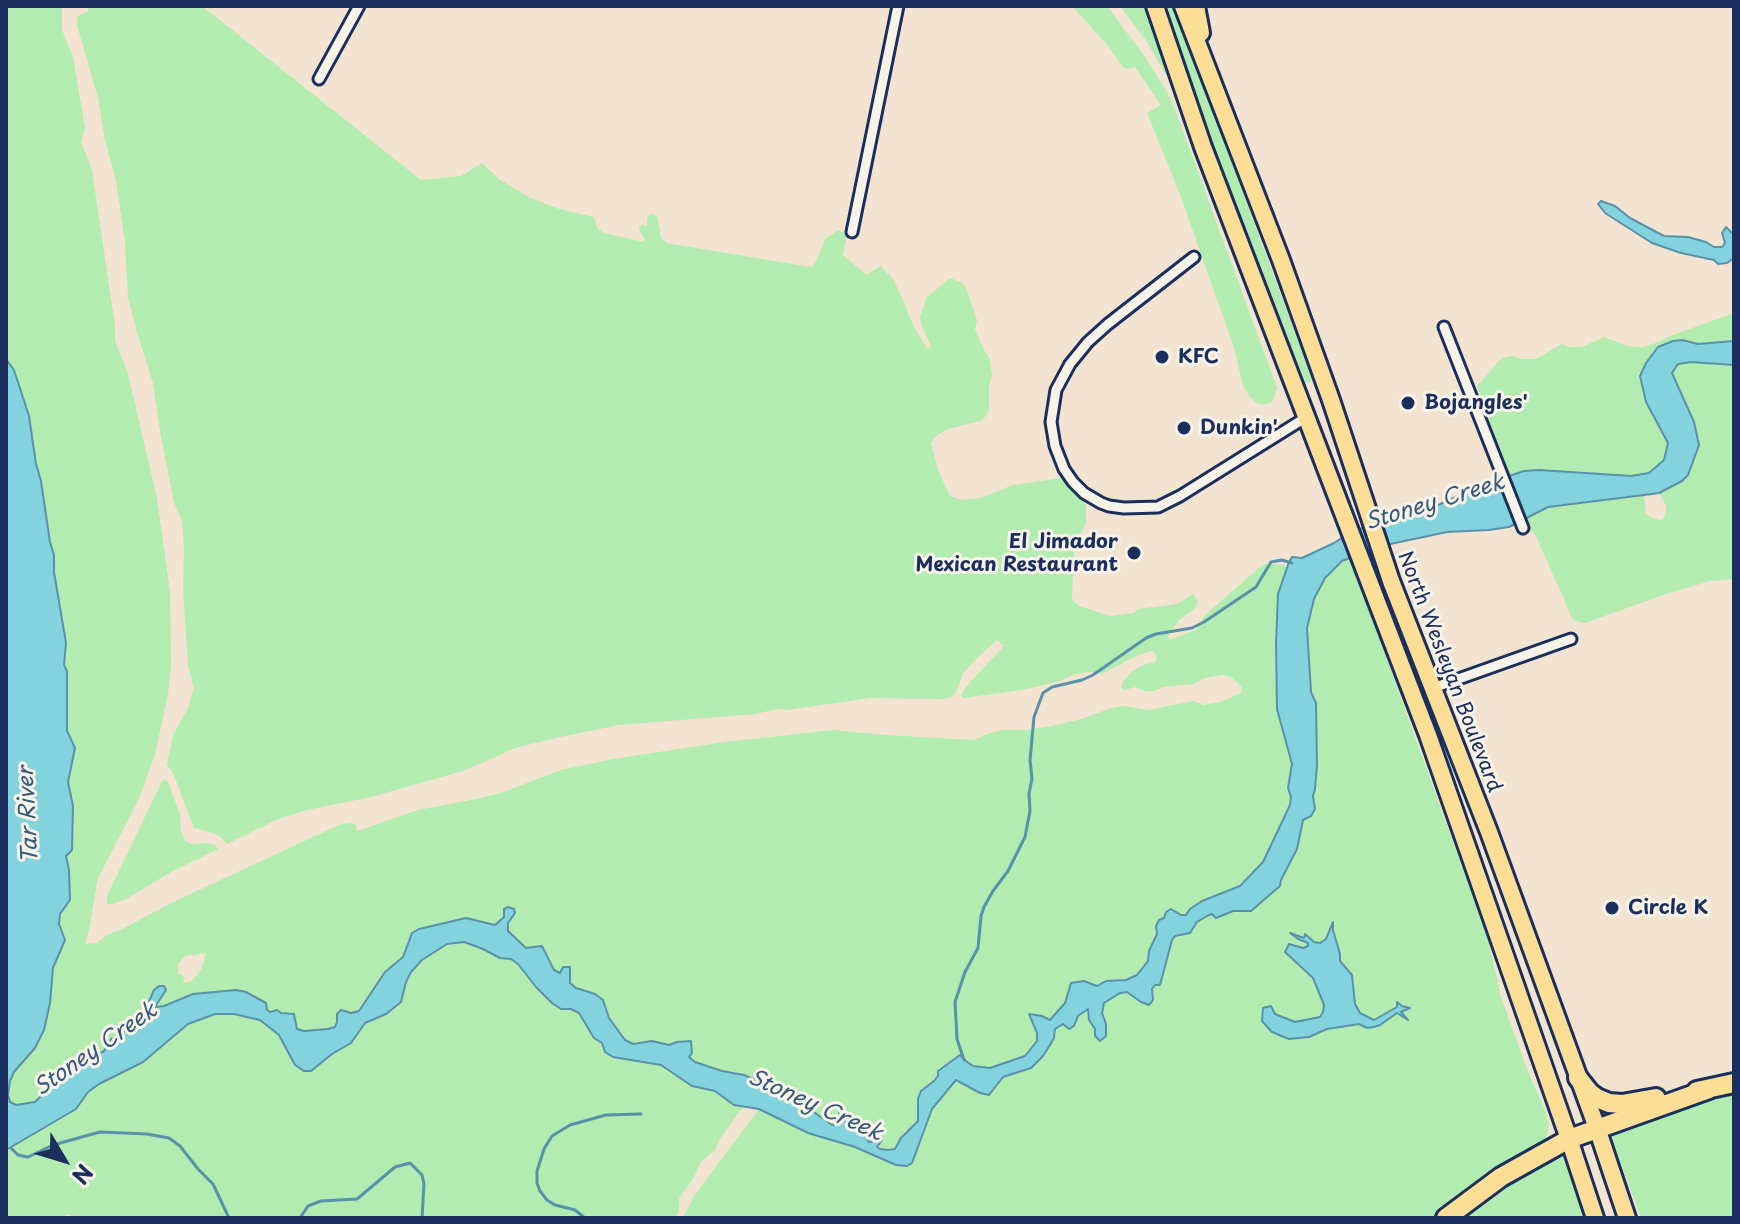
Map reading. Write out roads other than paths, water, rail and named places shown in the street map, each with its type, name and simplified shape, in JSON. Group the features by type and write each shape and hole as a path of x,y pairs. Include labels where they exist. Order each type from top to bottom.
{"highway":[{"name":"North Wesleyan Boulevard","path":"1155,6 1203,147 1466,841 1595,1218"},
{"name":"North Wesleyan Boulevard","path":"1183,6 1278,253 1391,581 1489,832 1627,1218"},
{"path":"1196,6 1213,85"},
{"path":"1466,841 1489,832"},
{"path":"1578,1078 1590,1093 1609,1103 1637,1102 1734,1083"},
{"path":"1446,1218 1501,1177 1569,1139 1709,1089"}],"street":[{"path":"319,79 359,6"},
{"path":"852,232 898,6"},
{"path":"1194,257 1108,324 1070,364 1056,390 1051,422 1055,446 1064,469 1084,493 1101,503 1124,508 1158,507 1305,418"},
{"path":"1444,327 1523,528"},
{"path":"1433,688 1571,639"}],"water":[{"path":"1601,201 1615,206 1630,218 1664,236 1688,237 1714,247 1722,247 1725,243 1722,233 1726,227 1734,235 1734,258 1718,264 1714,260 1652,243 1605,213 1598,204"},
{"name":"Tar River","path":"1682,340 1698,344 1734,341 1734,365 1691,362 1678,364 1672,373 1694,422 1699,445 1688,475 1682,481 1659,493 1548,507 1509,527 1447,532 1381,546 1342,561 1325,578 1314,599 1307,628 1311,692 1316,703 1315,809 1311,816 1303,820 1297,849 1280,886 1251,911 1233,911 1216,918 1212,914 1197,922 1190,933 1175,936 1160,985 1152,989 1153,1000 1149,1005 1127,992 1104,1003 1102,1013 1106,1036 1100,1041 1089,1020 1088,1009 1078,1016 1074,1026 1069,1029 1063,1024 1055,1029 1050,1045 1031,1068 1003,1077 989,1095 956,1080 932,1109 912,1163 907,1166 896,1165 855,1147 808,1133 759,1109 734,1105 715,1091 692,1086 661,1065 613,1057 594,1038 579,1013 561,1009 552,1003 518,964 464,942 447,944 422,960 406,982 401,1002 386,1014 365,1023 351,1043 311,1071 304,1071 295,1065 279,1035 260,1020 234,1014 215,1014 188,1024 143,1062 88,1092 76,1109 6,1150 6,359 14,370 29,416 41,481 66,643 67,731 75,748 68,782 73,806 72,850 66,856 70,900 60,914 59,924 65,940 53,968 44,1030 35,1048 14,1072 8,1095 10,1102 16,1105 35,1102 67,1071 104,1051 111,1039 125,1031 146,1008 159,986 164,986 166,990 155,1007 193,994 236,990 266,1003 270,1012 277,1010 294,1014 297,1029 328,1029 335,1027 337,1014 341,1010 351,1013 359,1011 385,972 403,957 412,933 466,918 495,925 504,917 504,909 508,907 515,913 508,923 508,931 526,948 542,946 554,970 560,973 563,967 570,967 570,983 603,1000 609,1018 625,1040 633,1044 652,1041 669,1045 691,1041 692,1053 689,1057 695,1062 758,1081 801,1103 832,1125 840,1121 839,1109 844,1113 846,1123 859,1127 869,1142 882,1140 877,1147 888,1150 895,1149 918,1121 921,1091 934,1081 938,1071 960,1055 973,1066 990,1068 1025,1056 1037,1041 1029,1014 1050,1020 1065,1003 1071,983 1084,981 1097,986 1106,981 1126,980 1137,975 1148,961 1157,934 1156,926 1166,912 1171,909 1186,915 1202,901 1240,886 1263,862 1291,797 1288,788 1292,764 1277,709 1276,643 1278,594 1292,557 1302,558 1354,530 1402,520 1414,506 1438,505 1524,471 1631,476 1649,473 1664,460 1668,443 1646,402 1640,376 1658,347"},
{"path":"1333,922 1340,961 1352,975 1355,1004 1360,1013 1374,1020 1397,1007 1397,1002 1410,1008 1401,1012 1408,1020 1397,1013 1374,1027 1359,1024 1289,1039 1272,1032 1262,1021 1263,1008 1271,1006 1275,1014 1295,1022 1320,1017 1323,1012 1324,1005 1313,978 1285,952 1289,944 1303,948 1308,946 1308,943 1290,933 1304,938 1305,934 1320,943 1326,939"}],"waterway":[{"path":"964,1060 957,1039 955,1002 965,972 978,948 984,907 1008,871 1025,837 1030,811 1034,717 1043,693 1052,687 1093,675 1146,638 1192,628 1204,622 1256,587 1271,562 1282,560 1292,563"},
{"path":"585,1218 575,1210 555,1205 540,1191 537,1171 544,1149 552,1136 570,1125 606,1115 641,1114"},
{"path":"11,1148 18,1155 28,1157 53,1145 100,1132 169,1138 180,1146 213,1184 229,1218"},
{"path":"300,1218 308,1206 321,1201 357,1199 395,1167 410,1163 422,1175 424,1184 422,1218"}],"place":[{"name":"KFC","path":"1162,357"},
{"name":"Bojangles'","path":"1408,403"},
{"name":"Dunkin'","path":"1184,428"},
{"name":"El Jimador Mexican Restaurant","path":"1134,553"},
{"name":"Circle K","path":"1612,908"}],"water label":[{"name":"Stoney Creek","path":"1435,503"},
{"name":"Stoney Creek","path":"96,1050"},
{"name":"Stoney Creek","path":"815,1106"}]}
